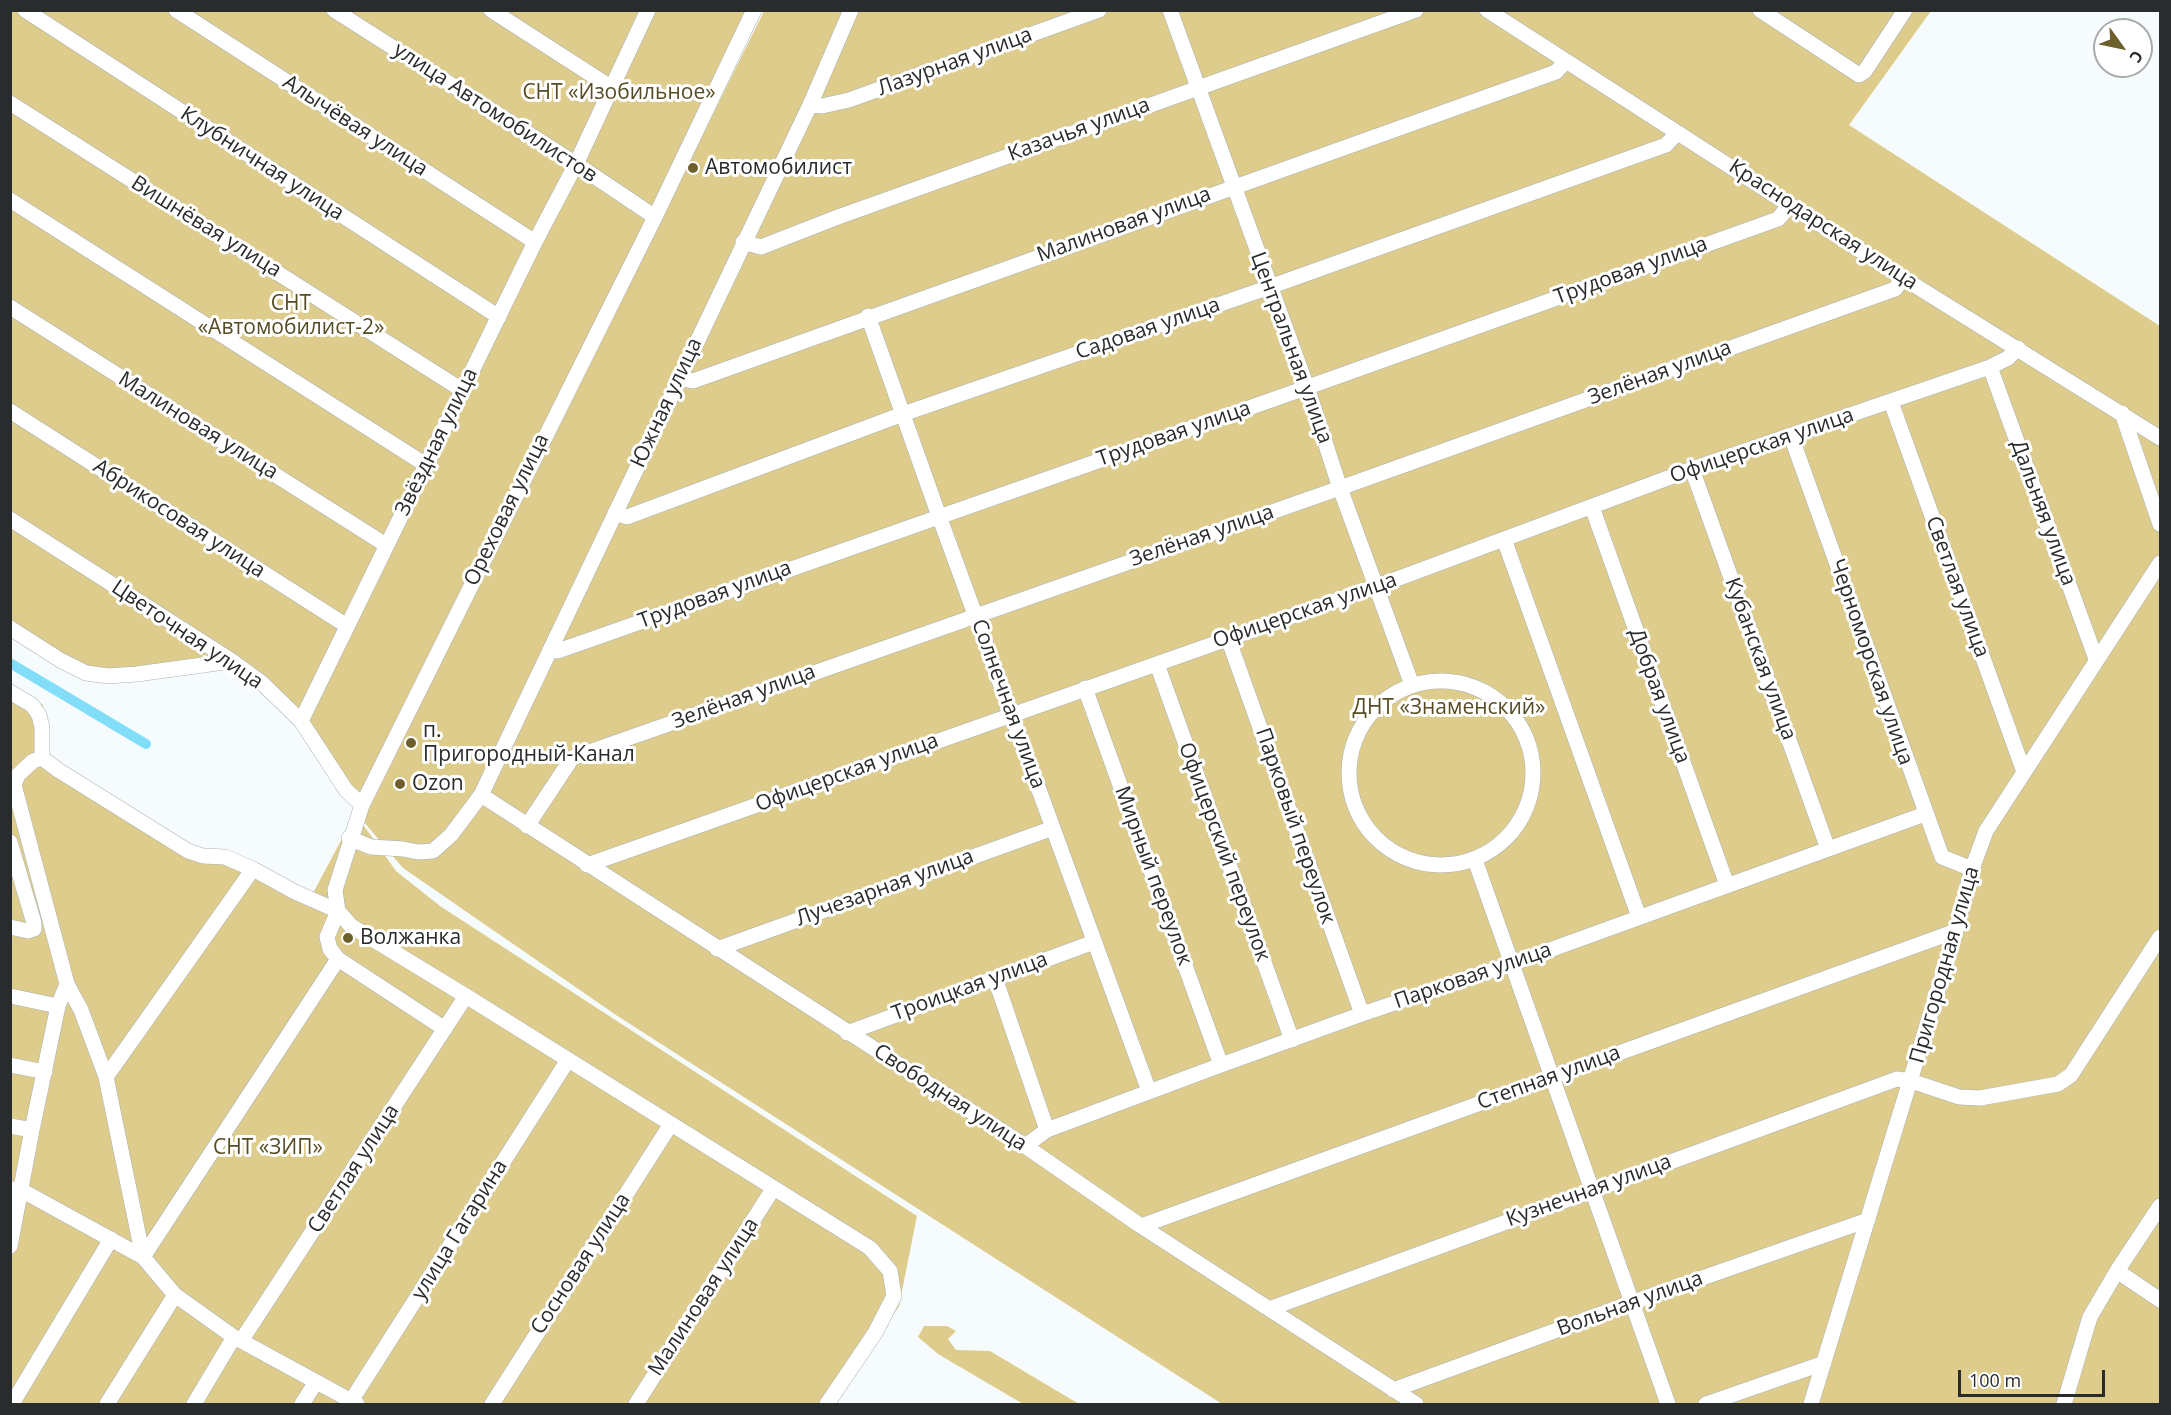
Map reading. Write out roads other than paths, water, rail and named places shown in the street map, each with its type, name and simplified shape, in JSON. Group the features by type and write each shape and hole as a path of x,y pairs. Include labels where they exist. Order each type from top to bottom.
{"street":[{"name":"Клубничная улица","path":"25,10 499,317"},
{"name":"Алычёвая улица","path":"176,10 535,242"},
{"name":"улица Автомобилистов","path":"334,10 655,217"},
{"path":"490,10 612,88"},
{"name":"Ореховая улица","path":"338,911 335,890 362,805 655,217 754,10"},
{"name":"Южная улица","path":"350,838 371,847 418,852 433,851 451,836 481,795 810,105 851,10"},
{"name":"Лазурная улица","path":"810,105 822,106 849,100 1099,10"},
{"name":"Центральная улица","path":"1170,10 1412,685"},
{"name":"Казачья улица","path":"743,242 761,247 849,213 1416,10"},
{"name":"Краснодарская улица","path":"1487,10 1903,278 2160,438"},
{"path":"1766,12 1859,75 1865,71 1905,10"},
{"path":"576,164 612,88 644,12"},
{"name":"Малиновая улица","path":"678,378 693,381 868,316 1556,72 1566,61"},
{"name":"Вишнёвая улица","path":"10,103 462,390"},
{"name":"Садовая улица","path":"615,513 627,518 903,414 1269,287 1666,145 1677,133"},
{"name":"Звёздная улица","path":"301,721 535,242 576,164"},
{"path":"10,200 426,465"},
{"name":"Трудовая улица","path":"551,648 558,651 1778,219 1790,205"},
{"name":"Зелёная улица","path":"528,826 572,758 1340,488 1895,289 1903,278"},
{"name":"Малиновая улица","path":"10,307 386,545"},
{"name":"Солнечная улица","path":"868,316 1149,1091"},
{"name":"Офицерская улица","path":"588,865 1376,586 1692,469 1990,367 2008,358 2018,348"},
{"name":"Дальняя улица","path":"1990,367 2096,659"},
{"name":"Светлая улица","path":"1891,402 2024,772"},
{"name":"Абрикосовая улица","path":"10,411 347,626"},
{"path":"2122,413 2160,524"},
{"name":"Черноморская улица","path":"1791,436 1942,857 1972,869"},
{"name":"Кубанская улица","path":"1692,469 1828,849"},
{"name":"Добрая улица","path":"1592,507 1727,885"},
{"name":"Цветочная улица","path":"10,519 232,661 262,683 301,721 346,790 362,805"},
{"path":"1504,539 1639,917"},
{"name":"Пригородная улица","path":"1811,1404 1956,931 1972,869 1986,831 2160,563"},
{"path":"10,628 60,660 86,673 108,676 137,674 232,661"},
{"name":"Парковый переулок","path":"1228,638 1362,1014"},
{"name":"Офицерский переулок","path":"1157,664 1292,1040"},
{"path":"1450,680 1479,688 1504,704 1522,727 1533,755 1534,785 1525,814 1508,838 1475,860 1440,867 1412,862 1387,849 1367,830 1354,806 1348,779 1351,751 1362,726 1379,704 1412,685 1450,680"},
{"name":"Мирный переулок","path":"1085,688 1221,1065"},
{"path":"10,692 32,705 39,715 42,727 42,758"},
{"path":"42,758 33,761 18,775 12,785 67,984 81,1010 106,1077 143,1257"},
{"path":"42,758 188,851 203,856 225,857 338,911 351,926 870,1248 890,1271 894,1296 875,1333 827,1404"},
{"name":"Свободная улица","path":"481,795 1024,1146 1142,1226 1416,1404"},
{"name":"Парковая улица","path":"1024,1146 1047,1130 1149,1091 1362,1014 1511,964 1925,814"},
{"name":"Лучезарная улица","path":"717,949 1053,828"},
{"path":"10,842 14,868 34,923 34,929 28,931 10,927"},
{"path":"1475,860 1668,1404"},
{"path":"106,1077 253,869"},
{"path":"338,911 327,937 330,949 338,959 445,1029"},
{"name":"Степная улица","path":"1142,1226 1956,931"},
{"path":"1911,1080 1959,1097 1980,1098 2058,1084 2071,1075 2160,937"},
{"name":"Троицкая улица","path":"847,1033 1094,942"},
{"path":"143,1257 338,959"},
{"path":"994,978 1047,1130"},
{"path":"10,1246 16,1189 32,1130 58,1006 67,984"},
{"path":"10,996 58,1006"},
{"name":"Светлая улица","path":"194,1404 466,996"},
{"name":"улица Гагарина","path":"354,1403 568,1060"},
{"path":"10,1065 45,1072"},
{"name":"Кузнечная улица","path":"1269,1309 1897,1079 1911,1080"},
{"name":"Сосновая улица","path":"492,1404 671,1124"},
{"path":"10,1126 32,1130"},
{"path":"16,1189 143,1257 175,1295 237,1339 354,1403"},
{"name":"Малиновая улица","path":"636,1404 773,1189"},
{"path":"2064,1404 2090,1317 2160,1206"},
{"name":"Вольная улица","path":"1393,1390 1868,1220"},
{"path":"12,1404 111,1239"},
{"path":"2117,1271 2160,1300"},
{"path":"106,1404 175,1295"},
{"path":"1706,1404 1824,1363"},
{"path":"302,1404 316,1382"}],"waterway":[{"path":"10,663 146,744"}],"place":[{"name":"Автомобилист","path":"693,168"},
{"name":"п. Пригородный-Канал","path":"411,743"},
{"name":"Ozon","path":"400,784"},
{"name":"Волжанка","path":"348,938"}],"park label":[{"name":"СНТ «Изобильное»","path":"619,93"},
{"name":"СНТ «Автомобилист-2»","path":"291,316"},
{"name":"ДНТ «Знаменский»","path":"1449,708"},
{"name":"СНТ «ЗИП»","path":"268,1148"}]}
